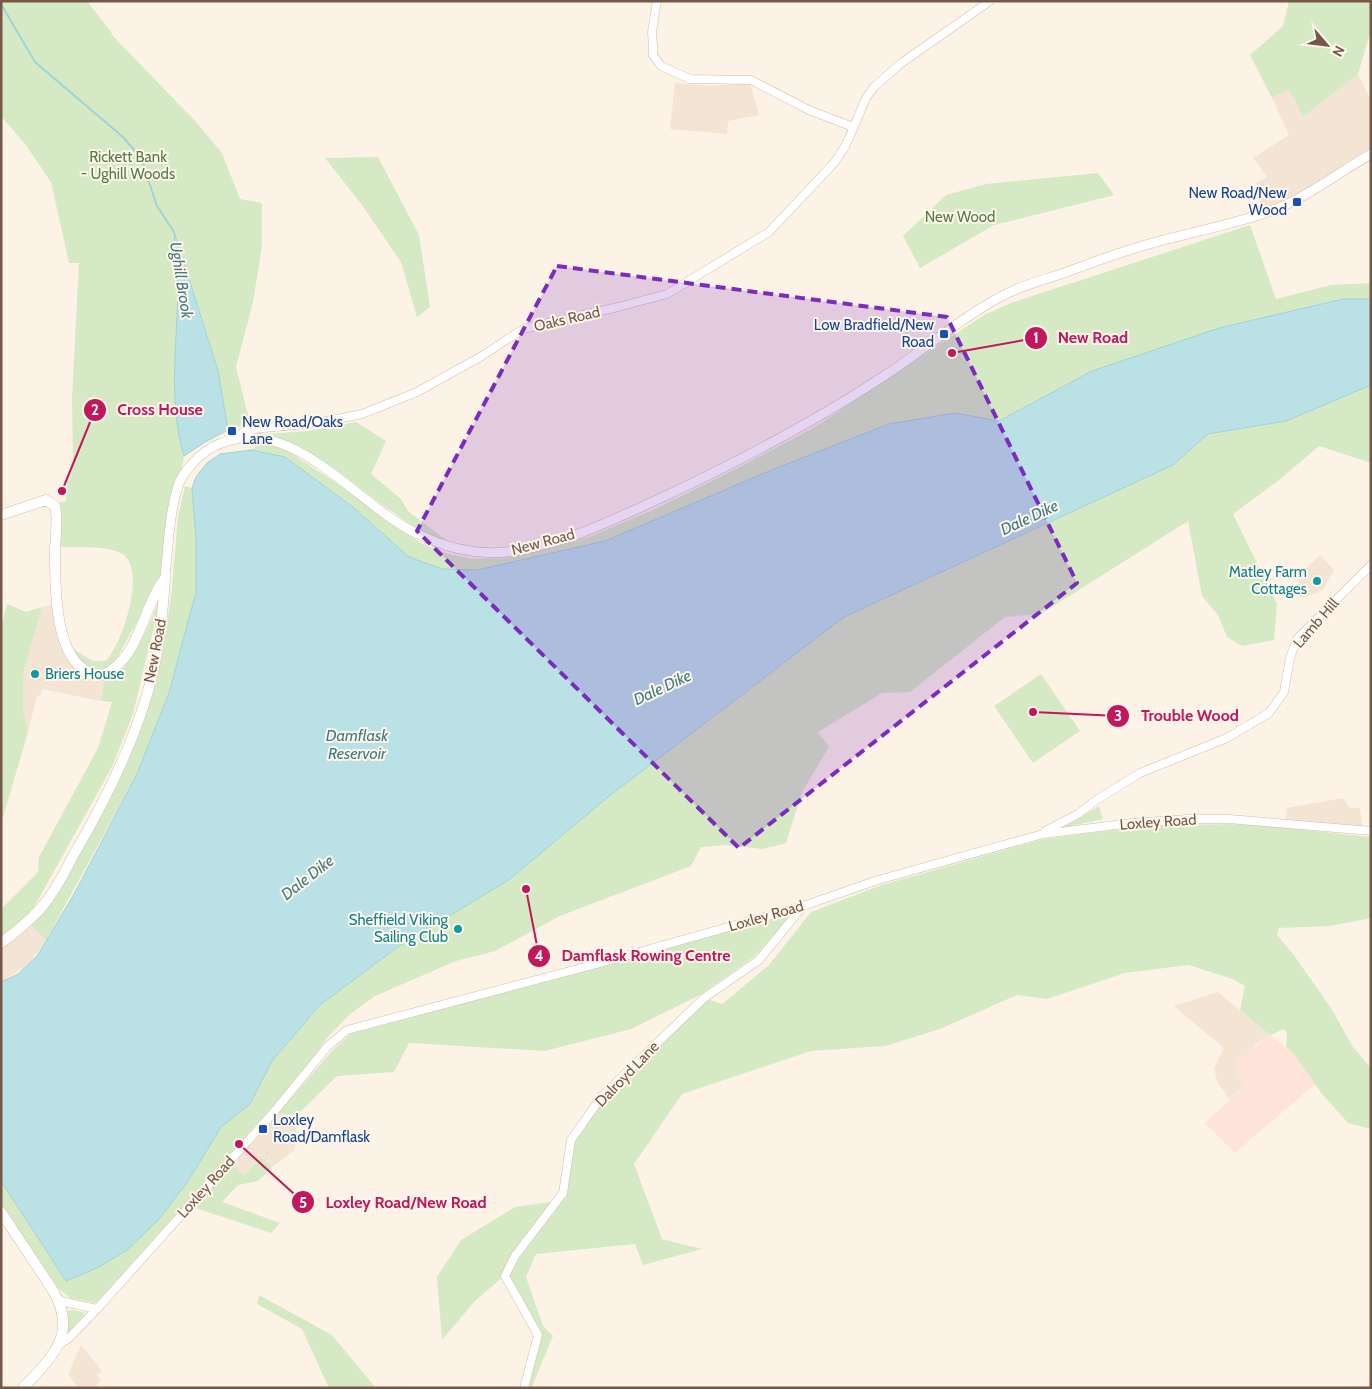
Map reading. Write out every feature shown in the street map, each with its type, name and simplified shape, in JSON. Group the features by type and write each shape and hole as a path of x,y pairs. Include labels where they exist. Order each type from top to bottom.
{"main road":[{"path":"1,515 46,500 55,506 56,589 62,631 76,663 96,675 103,675 115,668 126,656 166,578"},
{"name":"New Road","path":"1,943 23,926 42,906 84,838 114,776 129,742 153,674 159,642 166,578"},
{"path":"1,1212 60,1301 64,1325 60,1344"},
{"name":"Loxley Road","path":"23,1388 49,1361 60,1344"}],"street":[{"path":"657,1 652,32 652,46 653,55 662,66 690,78 751,80 809,110 853,127"},
{"name":"Oaks Road","path":"237,439 244,431 253,429 317,423 362,414 417,392 482,356 523,329 667,294 769,232 836,162 866,98 874,87 900,64 990,1"},
{"name":"New Road","path":"166,578 171,524 181,480 202,453 220,444 237,439 263,439 284,444 318,464 413,533 441,544 485,553 517,551 608,522 723,469 842,404 982,309 1015,290 1137,248 1273,210 1299,198 1371,154"},
{"name":"Lamb Hill","path":"1043,834 1046,830 1071,819 1140,774 1227,738 1254,724 1269,713 1284,692 1290,658 1298,639 1371,565"},
{"name":"Loxley Road","path":"60,1344 97,1309 273,1112 327,1047 344,1032 803,906 878,880 1043,834 1132,822 1188,819 1229,820 1371,831"},
{"name":"Dalroyd Lane","path":"524,1388 538,1335 505,1276 515,1256 563,1193 571,1140 602,1096 704,998 759,960 803,906"},
{"path":"60,1301 97,1309"}],"highlighted area":[{"path":"557,266 947,317 1077,583 739,848 417,531"}],"shaded area":[{"path":"1358,74 1371,100 1371,149 1290,199 1266,209 1259,197 1264,194 1256,183 1267,177 1253,158 1289,135 1272,98 1289,89 1303,117"},
{"path":"675,83 711,86 750,83 759,115 728,121 727,134 670,129"},
{"path":"1320,555 1334,570 1323,590 1303,598 1294,595 1292,592 1300,584 1298,577"},
{"path":"52,605 64,650 73,667 83,677 95,681 104,681 101,701 42,689 41,695 37,696 28,732 23,710 24,670 42,607"},
{"path":"1343,798 1350,808 1360,808 1363,828 1286,821 1287,808"},
{"path":"31,926 46,940 29,964 1,982 1,949"},
{"path":"1218,992 1270,1035 1257,1043 1235,1067 1238,1076 1246,1085 1229,1099 1217,1081 1214,1068 1224,1048 1174,1006"},
{"path":"1270,1035 1294,1054 1315,1084 1235,1153 1205,1123 1246,1085 1238,1076 1235,1067 1238,1060"},
{"path":"278,1113 297,1115 295,1150 272,1167 261,1157 244,1176 230,1162"},
{"path":"81,1345 102,1371 97,1375 101,1381 96,1386 97,1388 78,1388 68,1374"}],"green space":[{"name":"Rickett Bank - Ughill Woods","path":"1,1 87,1 111,34 196,122 222,153 240,199 262,203 262,246 253,302 236,367 250,423 228,430 218,371 175,234 178,288 175,394 179,436 184,456 162,576 116,660 109,666 97,670 87,666 73,649 93,661 106,661 119,640 124,625 129,609 133,578 131,566 125,556 119,552 85,547 61,547 60,502 66,501 67,481 70,478 73,464 72,398 79,263 69,263 51,182 25,144 1,116"},
{"path":"1289,1 1371,1 1371,30 1358,74 1303,117 1289,89 1272,98 1250,55 1283,26"},
{"path":"378,157 419,235 430,307 417,317 401,262 362,205 325,158"},
{"name":"New Wood","path":"1098,173 1114,195 994,225 920,268 903,236 946,195 986,184"},
{"path":"1250,225 1276,299 1331,285 1371,283 1371,299 1343,299 1219,328 1092,371 999,421 955,413 686,508 605,541 477,570 442,569 409,557 354,508 285,457 251,450 260,444 283,448 362,500 419,542 445,553 472,559 511,557 589,537 655,509 736,469 815,427 984,315 1011,303"},
{"path":"1371,385 1371,463 1319,446 1279,480 1233,514 1277,604 1274,640 1242,646 1227,637 1218,615 1202,596 1188,521 1041,614 1005,617 910,692 882,693 818,732 829,747 802,792 786,843 763,849 726,845 701,847 691,866 560,916 495,951 456,961 375,996 349,1015 327,1038 300,1076 96,1303 70,1298 58,1288 1,1203 1,1181 66,1281 188,1181 221,1127 250,1104 272,1061 320,1005 395,949 510,879 608,797 844,617 1173,465 1208,434 1286,421"},
{"path":"356,422 386,441 371,474 401,499 408,511 447,541 431,536 410,524 316,457 284,440 267,434 308,431"},
{"path":"185,486 192,488 196,539 196,592 169,693 137,774 46,940 31,926 49,905 151,696 163,648 171,597 178,517"},
{"path":"161,597 133,714 112,767 33,909 25,919 1,937 1,909 38,872 39,857 98,748 112,702 101,701 104,681 114,677 131,658"},
{"path":"7,604 26,612 42,607 24,670 23,710 28,732 1,824 1,629"},
{"path":"1041,674 1080,731 1033,763 994,706"},
{"path":"1099,806 1103,819 1062,828"},
{"path":"1229,824 1282,827 1371,837 1371,918 1330,926 1279,928 1277,935 1293,954 1331,1008 1353,1047 1371,1068 1371,1129 1348,1123 1322,1094 1294,1054 1286,1047 1287,1033 1284,1029 1270,1035 1240,1010 1245,986 1232,979 1189,965 1125,973 1047,999 1017,995 940,1029 885,1046 811,1051 682,1094 634,1164 662,1239 702,1249 643,1265 635,1244 536,1254 526,1277 543,1326 553,1336 532,1387 526,1387 540,1335 505,1275 474,1302 442,1340 437,1277 461,1240 515,1207 557,1201 571,1140 602,1096 704,998 722,1004 769,965 811,912 882,885 1043,839 1146,826"},
{"path":"794,913 755,956 700,995 631,1029 545,1051 409,1043 394,1072 337,1076 297,1115 278,1113 332,1051 350,1034"},
{"path":"261,1157 272,1167 258,1181 238,1185 222,1202 280,1223 271,1233 192,1207 230,1162 244,1176"},
{"path":"259,1295 332,1335 376,1388 329,1388 302,1329 257,1304"},
{"path":"73,1310 85,1313 67,1334 66,1311"}],"water":[{"path":"174,231 218,371 228,430 184,456 179,436 175,394 178,275"},
{"name":"Damflask Reservoir","path":"1343,299 1371,299 1371,385 1286,421 1208,434 1173,465 844,617 608,797 510,879 395,949 320,1005 272,1061 250,1104 221,1127 188,1181 159,1219 127,1250 97,1268 66,1281 1,1181 1,982 18,974 37,956 74,894 137,774 169,693 196,592 196,539 192,488 196,477 207,463 220,454 251,450 285,457 354,508 409,557 442,569 477,570 605,541 774,469 889,424 955,413 999,421 1092,371 1219,328"}],"waterway":[{"name":"Ughill Brook","path":"1,4 35,62 123,137 141,158 157,206 174,232"}],"place":[{"name":"New Road/New Wood","path":"1297,202"},
{"name":"Low Bradfield/New Road","path":"944,334"},
{"name":"New Road","path":"952,353"},
{"name":"New Road/Oaks Lane","path":"232,431"},
{"name":"Cross House","path":"62,491"},
{"name":"Matley Farm Cottages","path":"1317,581"},
{"name":"Briers House","path":"35,674"},
{"name":"Trouble Wood","path":"1033,712"},
{"name":"Damflask Rowing Centre","path":"526,889"},
{"name":"Sheffield Viking Sailing Club","path":"458,929"},
{"name":"Loxley Road/Damflask","path":"263,1129"},
{"name":"Loxley Road/New Road","path":"239,1144"}],"water label":[{"name":"Dale Dike","path":"1029,517"},
{"name":"Dale Dike","path":"662,687"},
{"name":"Dale Dike","path":"307,877"}]}
